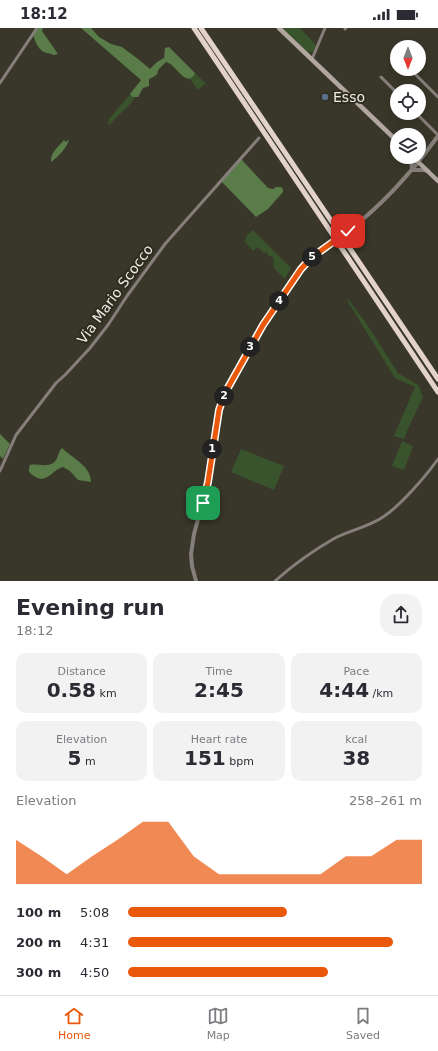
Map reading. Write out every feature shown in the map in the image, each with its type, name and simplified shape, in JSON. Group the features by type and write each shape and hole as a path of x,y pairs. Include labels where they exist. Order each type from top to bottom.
{"highway":[{"path":"194,28 438,392"},
{"path":"201,28 438,379"}],"main road":[{"path":"279,28 390,134"},
{"path":"420,164 438,181"}],"street":[{"path":"0,83 37,28"},
{"path":"312,60 325,28"},
{"path":"417,76 438,97"},
{"path":"381,77 390,86"},
{"path":"423,120 438,135 426,151"},
{"name":"Via Mario Scocco","path":"0,470 16,435 56,383 86,353 105,330 127,296 165,244 259,138"},
{"path":"412,164 412,170"},
{"path":"196,581 192,566 191,554 194,534 208,482 219,410 225,393 263,325 301,269 311,258 366,217 416,164"},
{"path":"412,170 424,170 428,172"},
{"path":"275,581 336,538 369,526 384,516 405,497 431,469 438,459"}],"green space":[{"path":"38,28 43,28 42,31 58,54 54,55 45,53 38,47 33,35"},
{"path":"81,28 91,28 99,37 111,44 122,47 150,69 164,58 165,48 169,47 195,73 188,79 185,78 174,67 166,62 159,69 157,74 149,79 149,86 143,88 138,97 133,97 130,94 141,80"},
{"path":"282,28 300,28 316,45 314,51 308,53"},
{"path":"195,73 206,83 198,90 190,79"},
{"path":"130,94 135,97 132,102 109,125 108,123 110,118"},
{"path":"69,139 64,149 51,162 55,150 64,140 66,142"},
{"path":"241,159 268,188 273,189 276,187 281,187 283,189 283,192 268,209 256,217 221,181"},
{"path":"253,230 291,268 285,279 273,267 274,260 272,256 270,257 266,252 264,253 258,247 253,251 244,241 247,238 245,237"},
{"path":"348,299 366,323 398,373 418,385 423,397 404,439 394,436 415,387 395,378 348,302"},
{"path":"0,434 10,444 3,459 0,456"},
{"path":"402,441 413,446 404,470 392,466"},
{"path":"62,448 88,471 91,482 78,480 70,471 63,467 44,479 35,477 29,472 30,465 48,465 54,463"},
{"path":"241,449 284,466 274,490 231,472"}],"place":[{"name":"Esso","path":"325,97"}],"route":[{"path":"203,503 208,482 212,445 219,410 225,393 263,325 301,269 311,258 348,231"}]}
